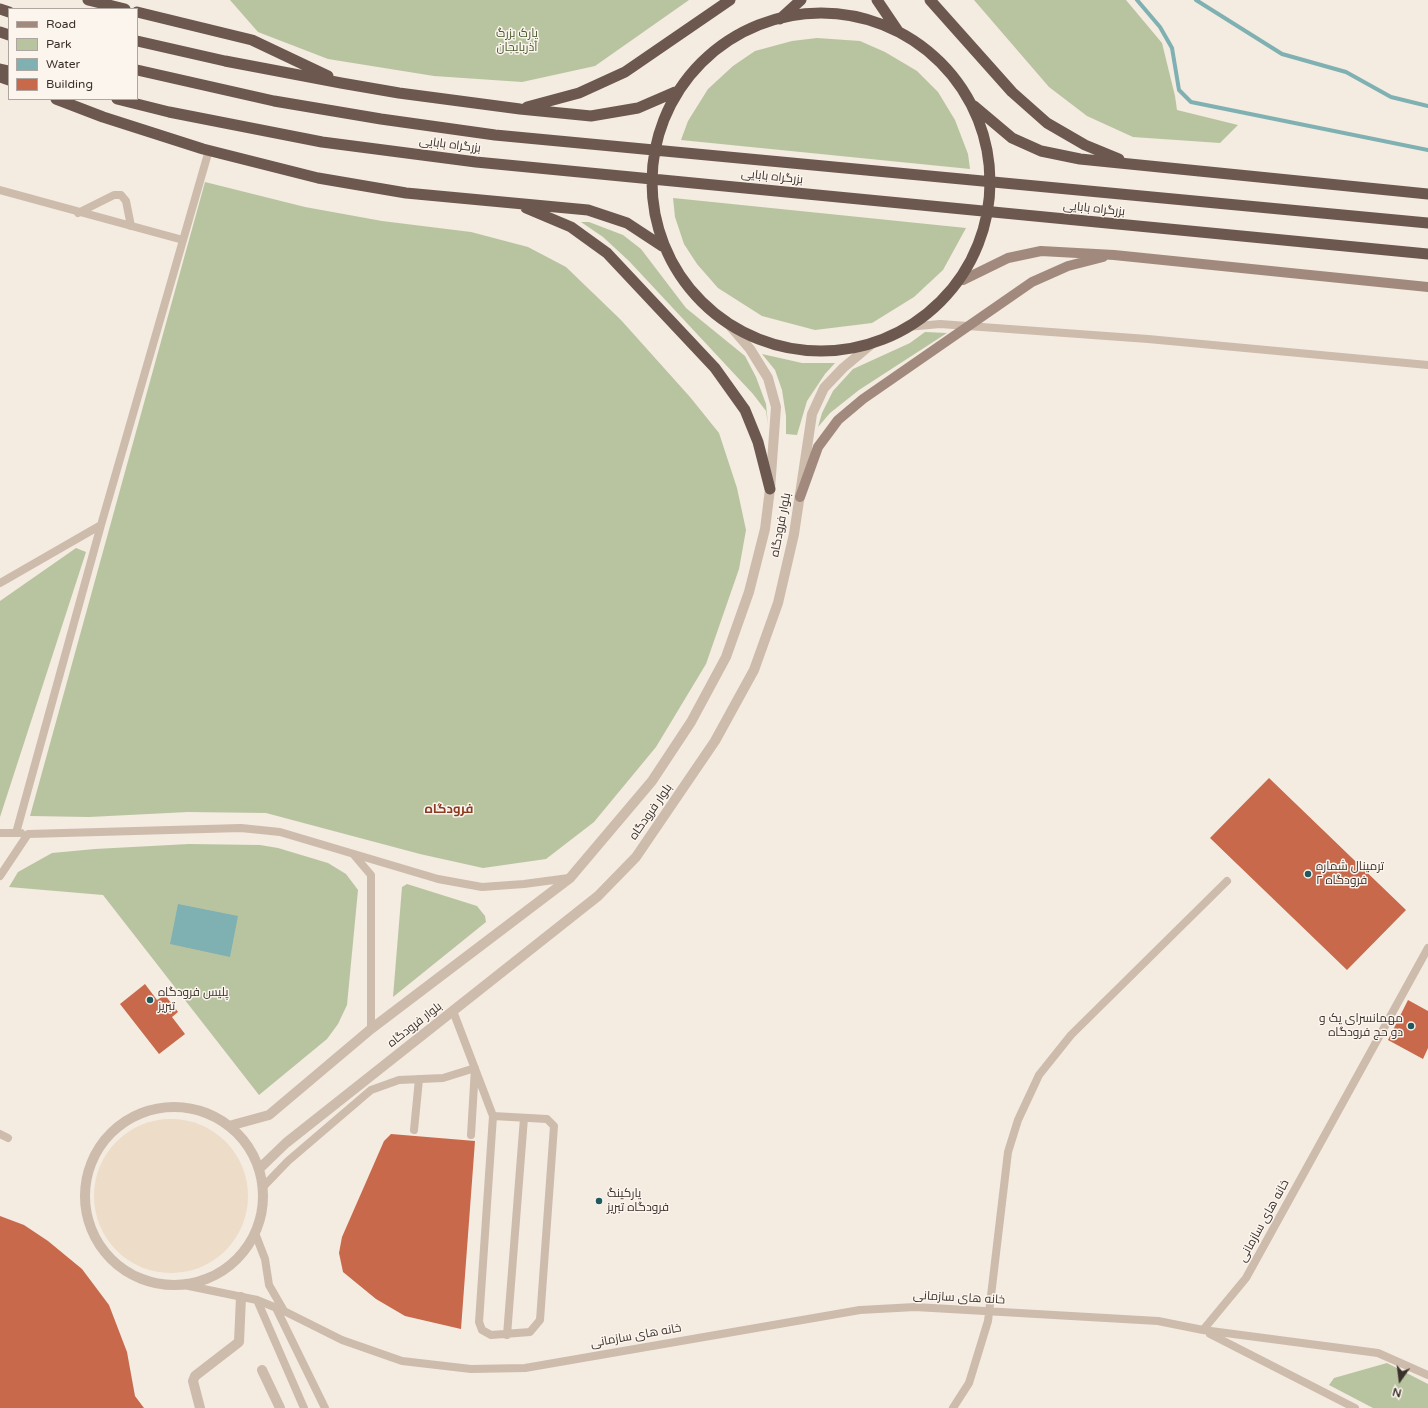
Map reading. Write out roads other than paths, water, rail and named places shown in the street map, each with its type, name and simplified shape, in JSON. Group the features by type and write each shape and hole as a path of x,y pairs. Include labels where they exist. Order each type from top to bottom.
{"highway":[{"path":"88,0 121,8"},
{"path":"520,109 579,93 625,72 730,0"},
{"path":"780,19 801,0"},
{"path":"877,0 898,32"},
{"path":"930,0 1012,92 1047,123 1085,145 1131,164"},
{"path":"138,12 252,40 341,83"},
{"path":"824,15 864,20 898,32 924,50 951,76 970,102 985,135 992,164 993,198 987,231 978,255 963,280 936,306 907,327 874,342 835,350 796,348 760,338 726,321 692,290 662,246 649,200 648,164 655,133 675,92 706,58 743,34 780,19 824,15"},
{"path":"138,41 225,61 399,93 520,109 591,116 638,108 675,92"},
{"name":"بزرگراه بابایی","path":"138,70 274,101 381,120 494,135 1428,223"},
{"path":"59,100 103,117 209,150 326,179 406,192 588,210 627,223 662,246"},
{"name":"بزرگراه بابایی","path":"121,100 169,112 322,142 468,161 1428,254"},
{"path":"970,102 1012,138 1041,151 1080,159 1428,194"},
{"path":"516,204 571,227 607,252 715,368 745,410 758,442 770,489"}],"main road":[{"path":"963,280 1008,258 1041,251 1114,255 1428,287"},
{"path":"800,497 818,447 838,420 863,399 971,326 1032,282 1068,266 1114,255"}],"street":[{"name":"بلوار فرودگاه","path":"229,1126 269,1115 371,1030 570,878 652,781 691,722 726,657 749,592 765,529 770,489 776,407 768,378 750,349 726,321"},
{"name":"بلوار فرودگاه","path":"259,1169 286,1143 598,896 636,857 707,754 754,670 778,603 794,534 812,414 824,388 842,368 874,342"},
{"path":"175,1107 203,1112 229,1126 248,1145 259,1169 264,1195 260,1221 249,1245 231,1265 209,1278 184,1285 155,1283 128,1272 106,1253 91,1228 85,1200 88,1172 100,1146 120,1125 146,1111 175,1107"},
{"path":"200,1408 193,1381 196,1376 239,1342 241,1297"},
{"path":"262,1370 280,1408"}],"lane":[{"path":"16,833 101,525 209,150"},
{"path":"0,190 78,213 183,240"},
{"path":"78,213 114,195 121,195 126,201 131,226"},
{"path":"907,327 940,324 971,326 1148,339 1428,365"},
{"path":"0,583 101,525"},
{"path":"0,833 28,834 241,828 280,832 438,879 482,887 524,884 570,878"},
{"path":"0,876 28,834"},
{"path":"353,854 371,875 371,1030"},
{"path":"953,1408 969,1383 988,1321 1008,1152 1018,1120 1039,1075 1071,1035 1227,881"},
{"name":"خانه های سازمانی","path":"184,1285 256,1300 284,1311 342,1340 402,1361 471,1368 525,1368 860,1310 915,1307 1158,1322 1203,1330 1246,1278 1428,948"},
{"path":"453,1011 493,1116 479,1322 482,1330 491,1335 507,1335 530,1332 540,1320 554,1126 547,1119 493,1116"},
{"path":"262,1188 288,1161 371,1090 399,1080 443,1078 475,1068"},
{"path":"471,1135 475,1068"},
{"path":"414,1130 419,1079"},
{"path":"507,1335 524,1118"},
{"path":"0,1134 8,1138"},
{"path":"254,1233 266,1259 268,1285 284,1311"},
{"path":"256,1300 304,1408"},
{"path":"276,1308 326,1408"},
{"path":"1203,1330 1378,1353 1428,1375"},
{"path":"1203,1330 1355,1408"}],"water":[{"path":"178,904 238,916 230,957 170,944"}],"waterway":[{"path":"1137,0 1160,27 1172,48 1179,90 1191,102 1428,150"},
{"path":"1196,0 1282,54 1346,72 1391,97 1428,106"}],"place":[{"name":"ترمينال شماره ۲ فرودگاه","path":"1308,874"},
{"name":"پلیس فرودگاه تبریز","path":"150,1000"},
{"name":"مهمانسرای یک و دو حج فرودگاه","path":"1411,1026"},
{"name":"پارکینگ فرودگاه تبریز","path":"599,1201"}],"district":[{"name":"فرودگاه","path":"449,810"}],"park label":[{"name":"پارک بزرگ آذربایجان","path":"517,41"}]}
